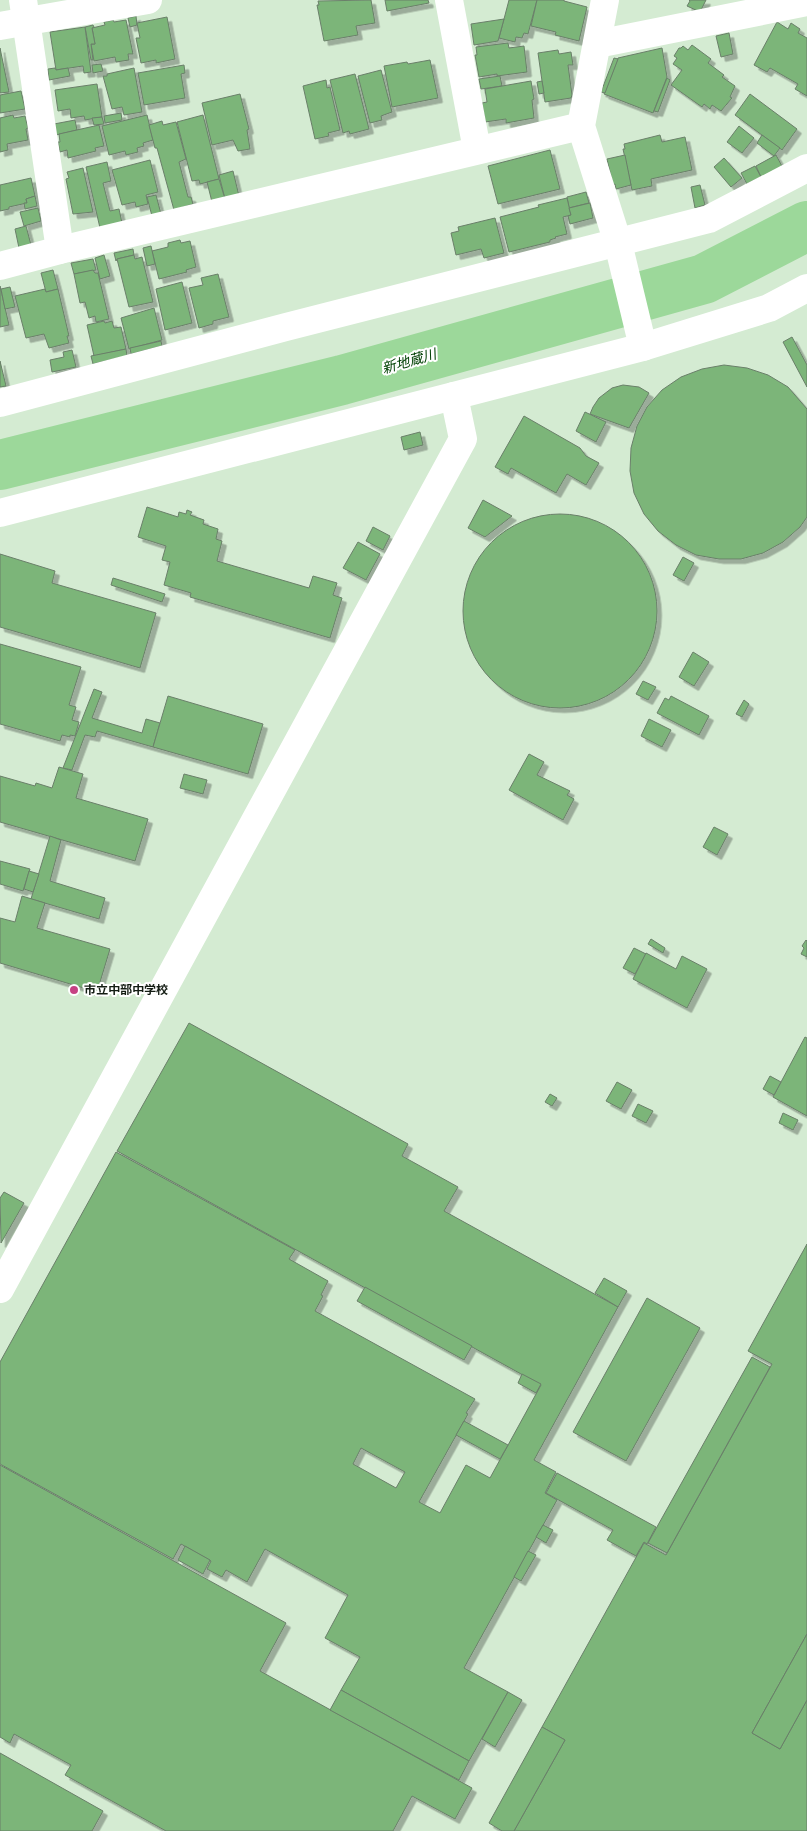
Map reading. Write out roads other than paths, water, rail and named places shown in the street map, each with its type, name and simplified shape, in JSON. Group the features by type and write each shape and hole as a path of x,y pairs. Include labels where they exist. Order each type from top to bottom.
{"street":[{"path":"60,250 16,16 148,0"},
{"path":"449,0 477,150"},
{"path":"605,0 581,126 618,243 643,347"},
{"path":"597,44 807,2"},
{"path":"0,266 581,126"},
{"path":"0,403 286,327 709,219 807,168"},
{"path":"0,513 643,347 769,308 807,288"},
{"path":"0,1289 463,439 454,396"}],"waterway":[{"name":"新地蔵川","path":"0,465 342,380 704,279 807,226"}],"place":[{"name":"市立中部中学校","path":"74,990"}]}
